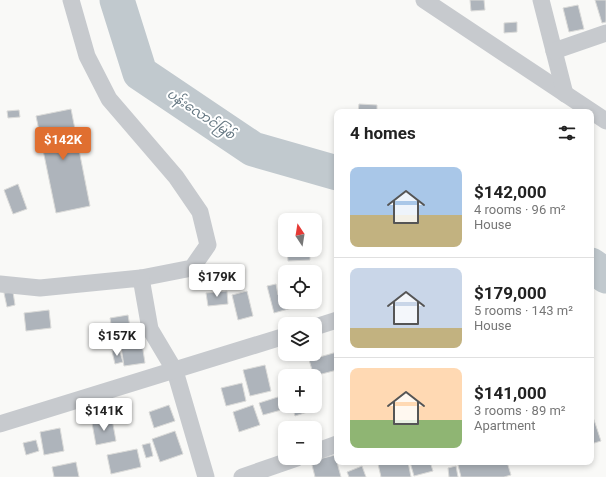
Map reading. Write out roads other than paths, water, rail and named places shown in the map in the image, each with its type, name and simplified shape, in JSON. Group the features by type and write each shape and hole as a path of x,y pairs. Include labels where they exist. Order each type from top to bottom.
{"street":[{"path":"0,284 40,288 141,278 192,268 208,245 200,212 176,177 109,99 87,56 71,0"},
{"path":"424,0 588,109"},
{"path":"542,0 566,94"},
{"path":"554,51 606,33"},
{"path":"594,113 606,121"},
{"path":"141,278 150,329 175,371 206,477"},
{"path":"322,325 334,321"},
{"path":"0,424 278,338"},
{"path":"322,449 334,445"},
{"path":"242,477 278,465"}],"waterway":[{"name":"ပန်းလောင်မြစ်","path":"117,0 140,73 253,149 334,172"},
{"name":"ပန်းလောင်မြစ်","path":"594,267 606,276"}]}
